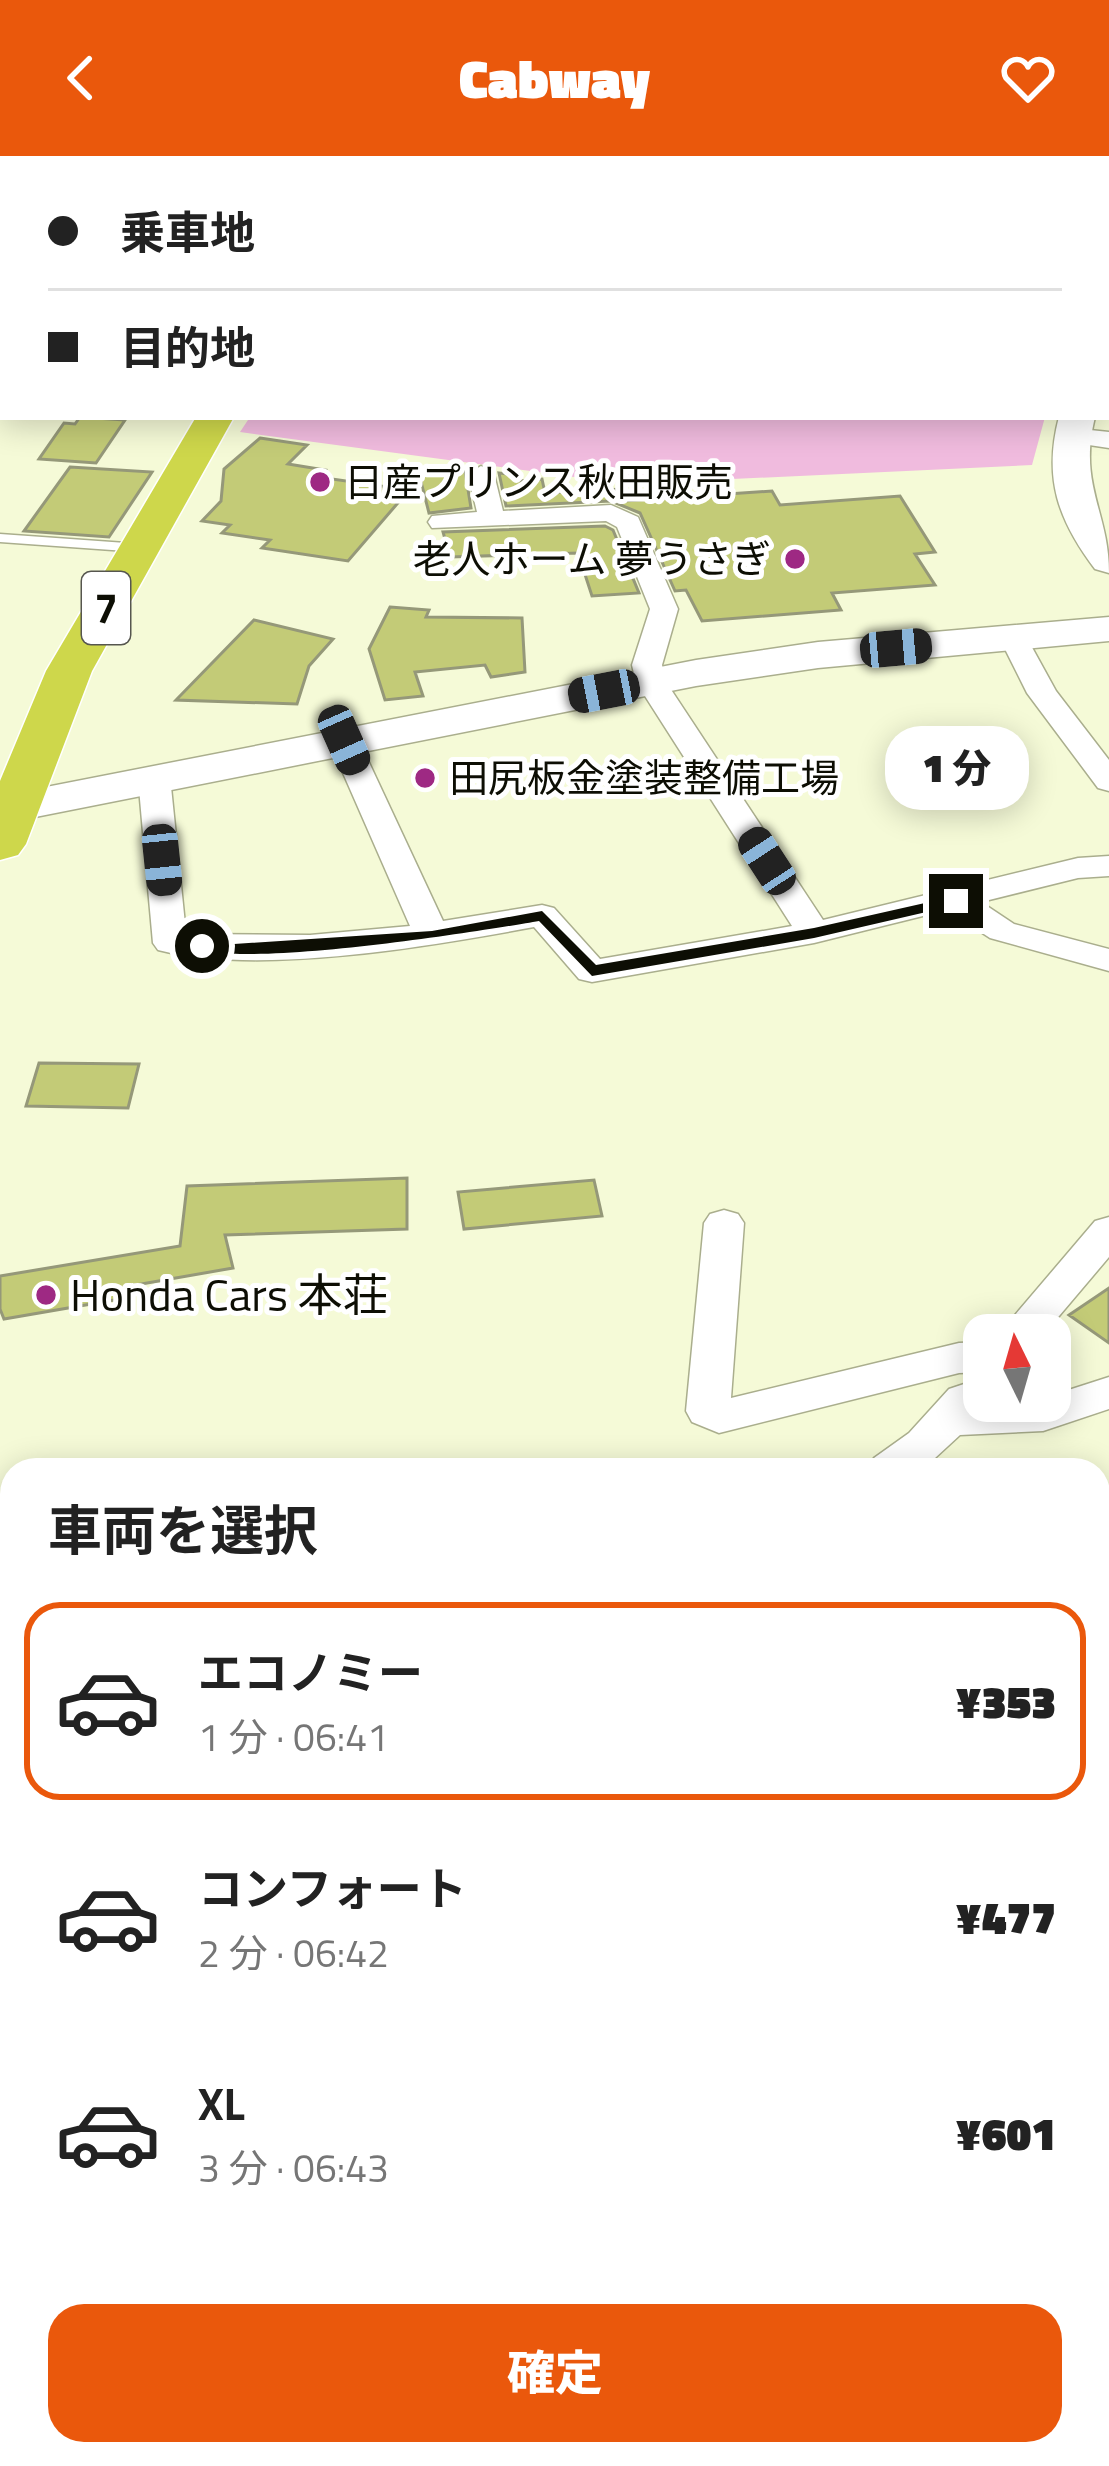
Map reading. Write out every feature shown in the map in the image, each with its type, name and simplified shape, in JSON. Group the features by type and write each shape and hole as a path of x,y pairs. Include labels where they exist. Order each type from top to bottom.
{"highway":[{"name":"7","path":"5,820 69,671 213,420"}],"street":[{"path":"1086,431 1066,470 1071,499 1081,524 1109,561"},
{"path":"481,474 492,520"},
{"path":"441,523 611,513 629,523 664,609 647,665 651,682 814,933"},
{"path":"5,820 154,777 651,682 818,655 1109,629"},
{"path":"1013,637 1042,693 1109,781"},
{"path":"344,740 432,936"},
{"path":"154,777 170,943 234,949 432,936 542,915 592,971 814,933 1078,868 1109,866"},
{"path":"956,901 1002,931 1109,960"},
{"path":"724,1223 708,1411 719,1417 963,1358"},
{"path":"1037,1314 1109,1231"},
{"path":"947,1419 1043,1414 1109,1393"},
{"path":"907,1458 925,1445 963,1400"}],"lane":[{"path":"0,538 140,548"}],"shaded area":[{"path":"248,420 1044,420 1032,465 626,484 240,432"}],"building":[{"path":"78,420 125,420 96,463 39,459 64,423"},
{"path":"260,438 307,445 288,464 325,470 318,477 409,490 348,561 262,548 270,540 222,533 230,525 202,521 221,501 224,469"},
{"path":"70,467 152,472 109,537 24,531"},
{"path":"450,468 451,472 465,471 471,508 429,513 418,470"},
{"name":"老人ホーム 夢うさぎ","path":"499,473 517,475 518,481 542,479 545,493 621,489 625,501 772,491 780,505 900,496 935,552 915,554 935,585 832,593 841,610 702,621 686,590 675,591 640,513 611,501 506,506"},
{"path":"605,526 613,530 639,593 592,596 578,553 450,557 443,532"},
{"path":"390,607 429,610 426,617 522,618 525,672 491,677 485,665 415,672 423,696 385,700 369,649"},
{"path":"254,620 333,639 309,666 297,704 176,700"},
{"path":"39,1063 139,1064 128,1108 26,1106"},
{"path":"407,1178 407,1229 225,1235 233,1268 130,1286 132,1297 4,1319 0,1309 0,1276 180,1246 187,1186"},
{"path":"594,1180 602,1216 464,1229 458,1192"},
{"path":"1109,1288 1109,1343 1071,1316"}],"place":[{"name":"日産プリンス秋田販売","path":"320,482"},
{"name":"老人ホーム 夢うさぎ","path":"795,559"},
{"name":"田尻板金塗装整備工場","path":"425,778"},
{"name":"Honda Cars 本荘","path":"46,1295"}],"route":[{"path":"202,946 234,949 432,936 542,915 592,971 814,933 956,901"}]}
